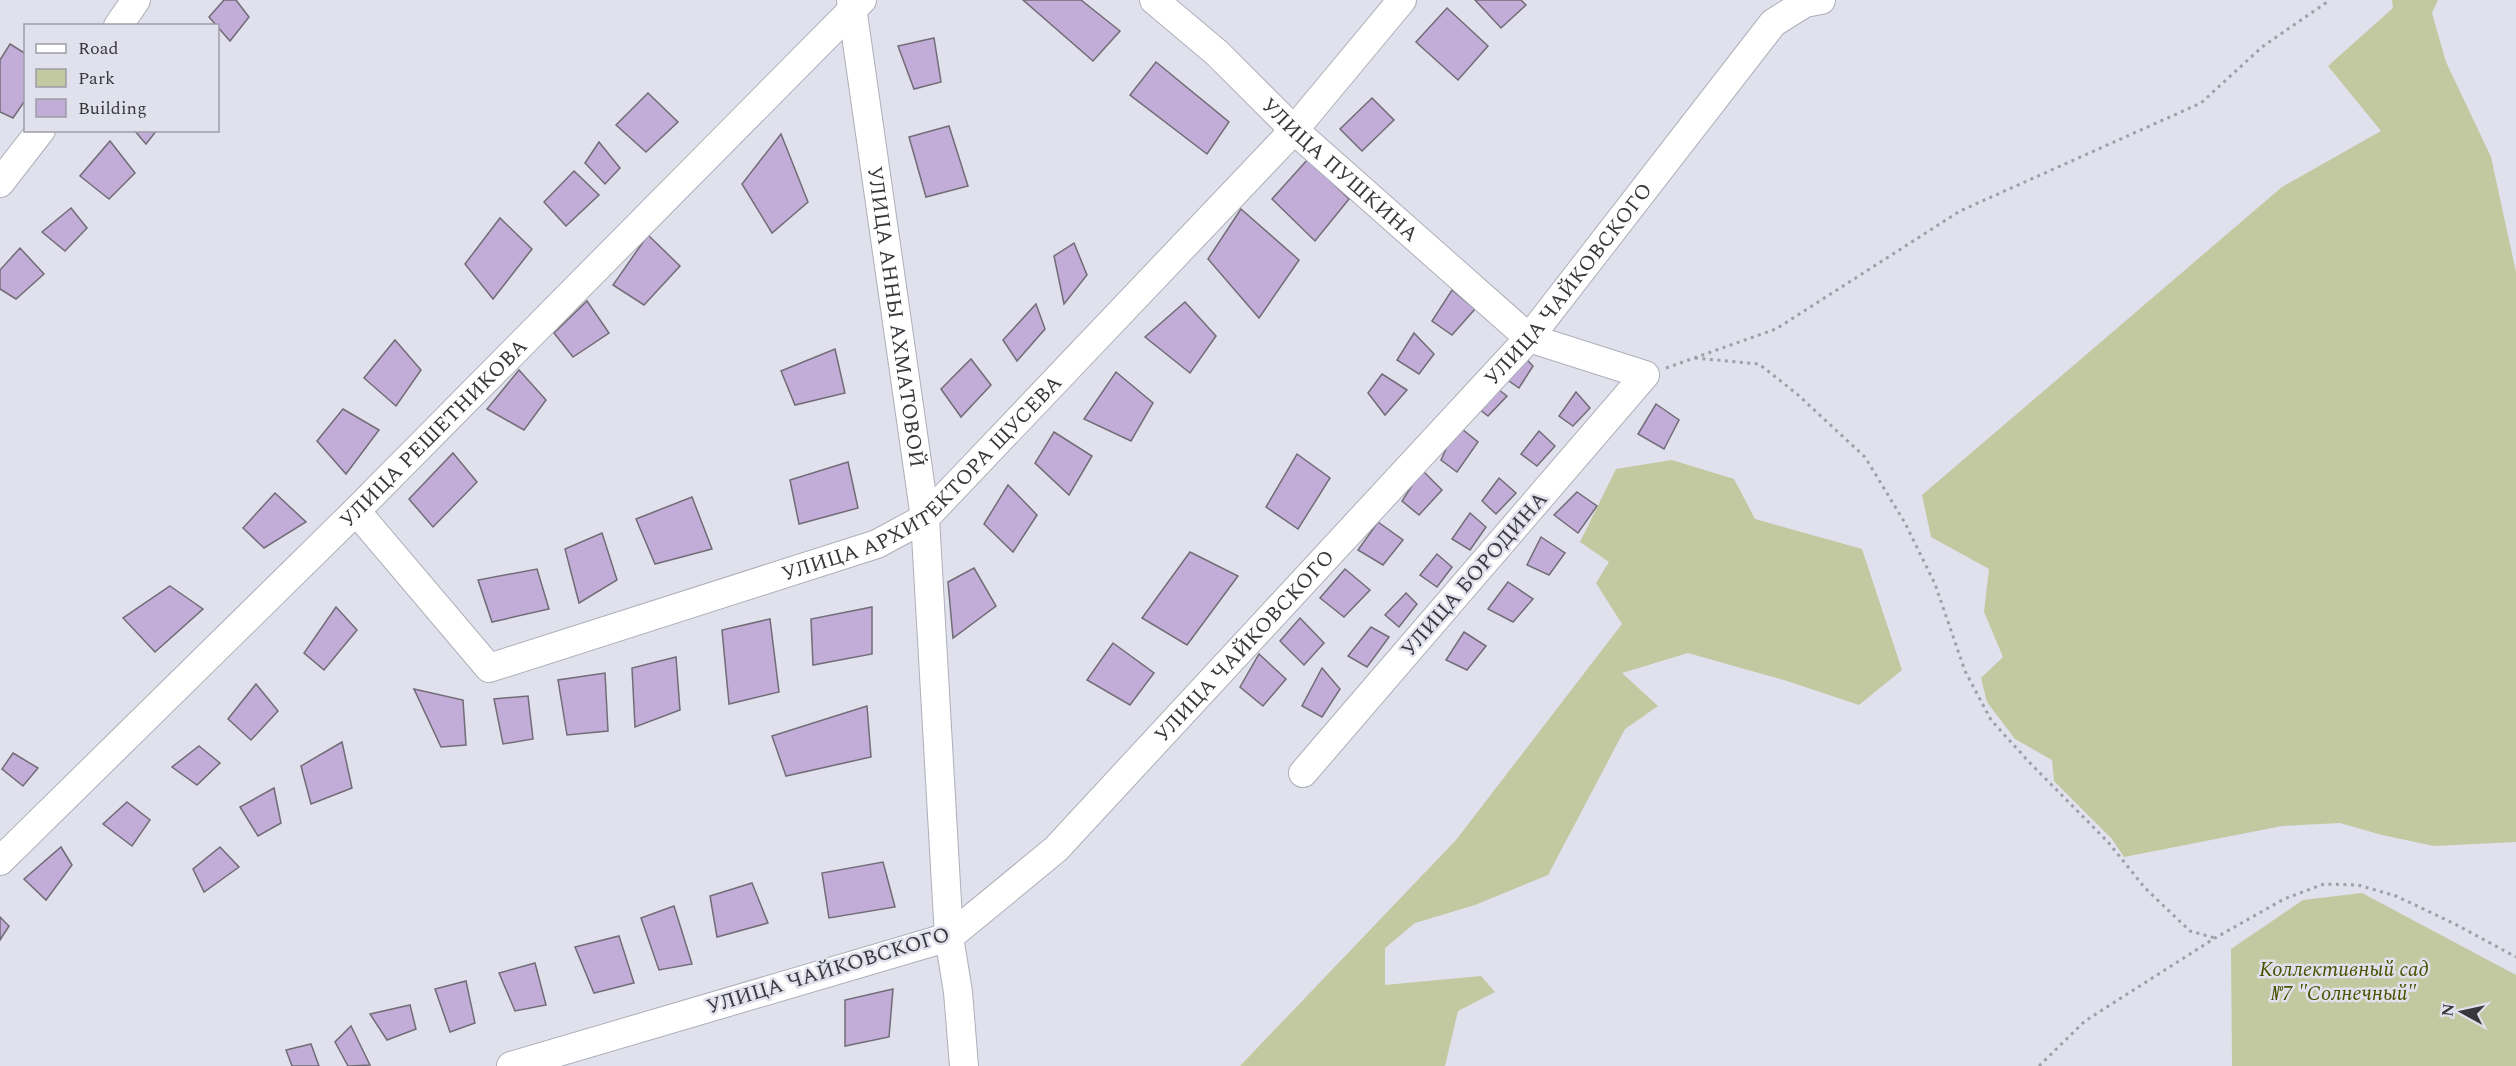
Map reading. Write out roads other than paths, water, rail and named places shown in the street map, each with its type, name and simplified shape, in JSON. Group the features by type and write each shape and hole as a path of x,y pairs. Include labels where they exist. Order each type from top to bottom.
{"street":[{"path":"119,24 136,0"},
{"name":"УЛИЦА ПУШКИНА","path":"1154,0 1217,53 1294,130 1529,338"},
{"name":"УЛИЦА АРХИТЕКТОРА ЩУСЕВА","path":"356,511 489,668 877,544 924,518 1294,130 1402,0"},
{"name":"УЛИЦА ЧАЙКОВСКОГО","path":"511,1066 949,937 1056,849 1529,338 1773,23 1805,3 1821,0"},
{"name":"УЛИЦА РЕШЕТНИКОВА","path":"0,861 356,511 855,4"},
{"name":"УЛИЦА АННЫ АХМАТОВОЙ","path":"855,4 924,518 949,937 958,992 964,1066"},
{"path":"0,183 39,132"},
{"name":"УЛИЦА БОРОДИНА","path":"1303,773 1645,375 1529,338"}],"park label":[{"name":"Коллективный сад №7 \"Солнечный\"","path":"2344,981"}]}
